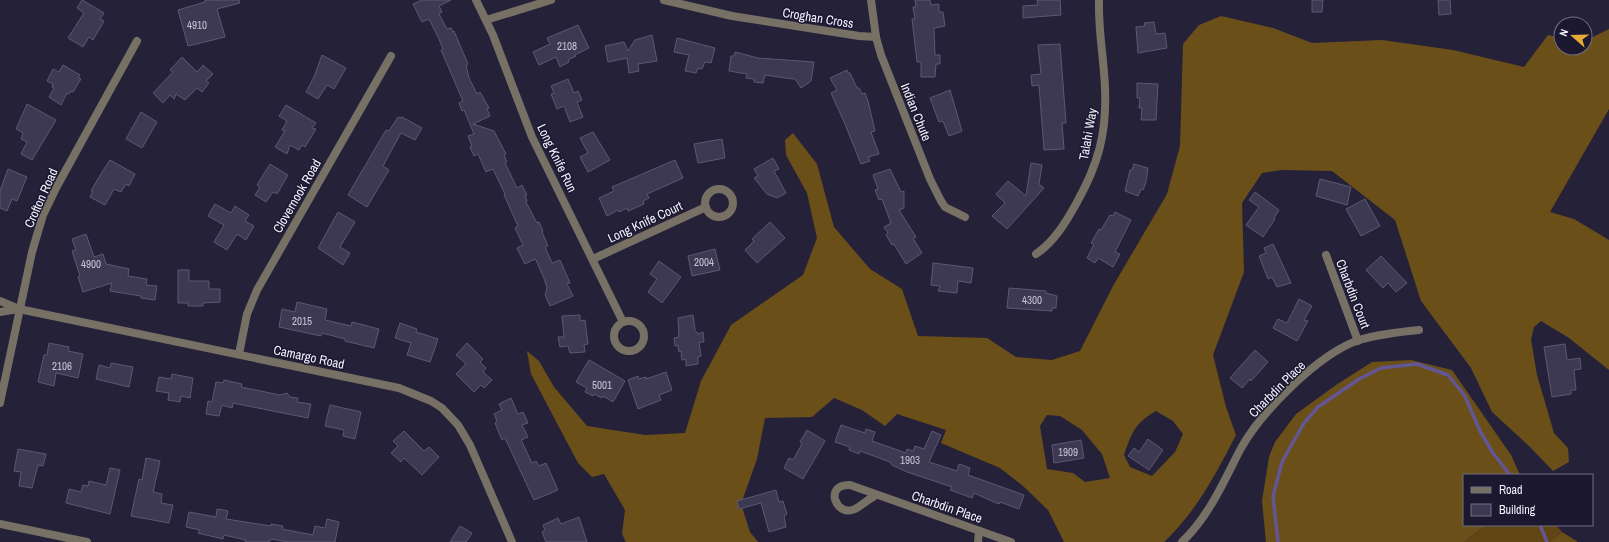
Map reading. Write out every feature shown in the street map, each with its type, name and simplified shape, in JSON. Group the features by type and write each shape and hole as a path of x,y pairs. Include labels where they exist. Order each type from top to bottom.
{"street":[{"name":"Long Knife Run","path":"476,0 486,20 532,137 623,322"},
{"path":"486,20 551,0"},
{"name":"Croghan Cross","path":"664,0 732,16 859,36 876,37"},
{"name":"Indian Chute","path":"871,0 876,37 892,83 941,201 945,207 965,217"},
{"name":"Talahi Way","path":"1036,254 1044,248 1059,231 1073,209 1094,171 1102,142 1105,123 1105,87 1099,24 1099,0"},
{"name":"Crofton Road","path":"0,403 32,252 43,215 56,188 137,41"},
{"name":"Clovernook Road","path":"239,354 247,314 257,290 391,56"},
{"name":"Long Knife Court","path":"593,259 706,207"},
{"name":"Charbdin Court","path":"1326,255 1358,341"},
{"name":"Camargo Road","path":"0,301 19,309 399,388 421,396 442,408 458,425 470,445 512,542"},
{"name":"Camargo Road","path":"0,312 19,309"},
{"name":"Charbdin Place","path":"1182,542 1211,506 1250,435 1269,410 1293,386 1335,353 1358,341 1380,335 1419,330"},
{"name":"Charbdin Place","path":"876,495 855,509 849,511 839,507 835,501 834,495 837,488 842,485 850,485 1011,542"},
{"path":"0,524 87,542"},
{"path":"978,542 979,531"}],"shaded area":[{"path":"1221,16 1273,28 1312,43 1382,40 1453,50 1524,67 1548,35 1553,36 1553,56 1593,56 1593,37 1609,29 1609,109 1550,212 1574,219 1609,240 1609,370 1569,338 1541,321 1534,327 1531,340 1537,375 1554,433 1568,448 1569,462 1553,471 1530,447 1492,412 1471,368 1421,301 1395,220 1332,171 1281,170 1262,173 1242,203 1244,272 1213,355 1226,407 1236,435 1213,478 1196,505 1164,542 1064,542 1048,510 1023,486 1000,468 941,443 946,430 897,414 885,426 862,410 834,398 812,417 765,418 757,459 741,504 750,532 758,542 626,542 622,534 625,510 604,474 592,477 578,463 531,374 527,351 539,361 554,387 587,426 645,435 685,433 701,381 731,325 803,275 817,238 807,193 786,155 785,140 793,133 817,164 834,227 870,269 902,289 918,336 987,338 1016,357 1052,360 1080,351 1113,286 1167,194 1180,146 1183,44 1199,25","holes":["1156,411 1173,421 1183,434 1175,452 1152,476 1130,467 1124,455 1129,440 1139,424","1047,415 1060,416 1082,430 1102,454 1110,478 1085,482 1073,473 1047,469 1040,426"]},
{"path":"1411,360 1452,370 1511,455 1520,474 1463,474 1463,526 1486,526 1464,542 1266,542 1262,501 1269,457 1275,442 1296,414 1336,385 1372,362"},
{"path":"1486,526 1557,526 1562,532 1549,542 1464,542"},
{"path":"1562,532 1578,542 1549,542"}],"building":[{"path":"82,0 104,13 100,19 104,21 93,40 89,37 83,47 68,38 84,13 77,8"},
{"path":"205,0 239,0 240,3 217,9 225,37 188,46 178,10 205,2"},
{"path":"422,0 451,0 439,6 442,12 439,14 447,29 451,28 453,32 454,31 468,64 466,65 469,78 477,94 480,92 489,108 487,109 490,116 473,124 494,131 506,154 504,155 507,162 505,163 517,188 522,185 527,195 525,195 526,202 543,231 542,232 548,246 545,247 552,263 560,260 570,283 567,284 573,296 550,306 545,295 547,288 545,281 536,260 535,259 525,264 517,248 523,245 515,228 518,226 504,195 505,194 493,169 486,172 478,154 474,156 470,147 472,146 468,136 474,134 464,110 462,111 459,103 463,101 441,50 443,49 439,39 429,19 422,22 413,4"},
{"path":"915,0 930,0 931,5 939,4 939,12 943,12 945,26 934,28 935,55 940,55 940,64 936,64 935,77 921,77 921,62 917,62 912,19 915,19 913,7 916,7"},
{"path":"1037,0 1060,0 1061,15 1023,18 1023,6 1038,5"},
{"path":"1312,0 1323,0 1322,12 1312,12"},
{"path":"1438,0 1450,0 1451,14 1439,15"},
{"path":"1154,22 1156,34 1165,33 1167,48 1138,53 1136,27 1145,26 1144,23"},
{"path":"578,25 589,48 575,55 576,56 568,60 569,62 560,67 556,57 539,65 533,52 550,44 547,38"},
{"path":"652,35 657,61 638,64 639,71 629,73 627,58 608,62 605,46 624,42 628,51 635,40"},
{"path":"677,38 715,48 711,63 705,62 702,69 698,68 696,73 685,71 689,55 674,52"},
{"path":"1060,44 1066,123 1062,123 1064,149 1044,150 1039,85 1032,86 1031,75 1041,74 1038,45"},
{"path":"735,52 758,58 814,62 811,81 801,88 795,79 765,75 763,83 754,82 754,79 746,78 747,74 729,71 731,56 734,56"},
{"path":"322,55 346,68 334,89 327,85 318,99 306,92 314,77"},
{"path":"182,57 197,72 203,65 213,74 206,81 209,83 202,92 197,88 185,100 176,94 174,99 170,95 163,103 153,93 173,72 170,70"},
{"path":"63,65 80,75 78,78 81,79 73,92 71,91 69,94 67,93 61,105 49,97 54,88 52,87 53,84 47,81 53,69 59,72"},
{"path":"847,70 857,88 859,88 862,94 865,93 875,131 871,132 879,154 868,157 870,161 861,164 831,93 837,90 830,78"},
{"path":"568,79 574,93 578,91 582,100 577,102 583,117 570,122 564,106 557,109 551,94 554,93 551,86"},
{"path":"1137,83 1158,84 1156,120 1141,120 1142,108 1139,108 1140,98 1137,98"},
{"path":"950,90 962,131 949,136 943,121 939,122 930,98"},
{"path":"27,104 56,120 32,160 21,154 27,142 21,139 23,133 16,129"},
{"path":"286,105 316,123 312,128 316,129 305,147 302,145 299,150 290,145 287,154 275,147 285,131 282,130 287,121 279,116"},
{"path":"141,112 157,122 142,148 126,139"},
{"path":"398,117 402,117 422,128 415,140 401,133 383,166 389,170 367,207 348,195 386,130 389,131"},
{"path":"593,132 610,160 588,172 580,157 588,153 580,138"},
{"path":"722,139 725,158 698,163 694,144"},
{"path":"773,158 779,169 774,171 786,193 777,198 767,194 754,178 758,176 754,169"},
{"path":"110,160 135,174 129,186 126,184 121,192 114,189 105,205 90,197 93,191 91,191"},
{"path":"675,160 683,178 647,194 649,198 643,201 644,204 628,211 627,208 619,212 618,210 607,216 599,198 614,191 612,187"},
{"path":"1031,163 1042,165 1039,184 1044,188 1007,229 992,216 1005,203 996,194 1008,181 1026,196"},
{"path":"270,164 288,175 277,194 273,192 266,202 255,195 260,187 257,185"},
{"path":"1134,164 1148,168 1146,182 1143,190 1141,189 1138,196 1125,191 1130,170 1132,170"},
{"path":"8,169 27,177 17,201 12,199 7,211 0,208 0,191"},
{"path":"890,169 901,192 904,191 904,208 899,210 916,237 913,238 922,253 906,264 894,244 892,245 886,235 888,233 884,227 891,223 882,199 879,200 875,190 878,189 873,175"},
{"path":"1320,179 1351,187 1347,205 1316,196"},
{"path":"1255,192 1279,210 1263,237 1246,225 1259,207 1249,200"},
{"path":"1365,199 1380,226 1361,236 1346,209"},
{"path":"215,204 231,213 235,206 249,215 245,221 254,226 246,240 237,234 227,250 214,242 224,225 208,216"},
{"path":"338,212 355,222 340,247 350,253 343,265 318,248"},
{"path":"1115,212 1131,220 1115,252 1120,254 1113,267 1098,258 1095,263 1087,258 1094,244 1091,243 1099,229 1101,230 1110,215 1113,216"},
{"path":"770,222 785,238 757,263 745,250 754,241 752,239"},
{"path":"86,234 94,257 103,254 106,264 129,269 128,276 147,279 146,285 157,286 155,300 110,291 112,283 83,292 78,277 80,276 72,251 76,250 72,239"},
{"path":"1273,244 1291,283 1277,287 1272,277 1268,279 1259,256 1266,253 1264,248"},
{"path":"715,249 720,270 692,276 688,256"},
{"path":"1381,256 1407,283 1396,292 1388,283 1383,288 1366,270"},
{"path":"659,261 681,277 662,303 648,292 657,279 650,274"},
{"path":"933,263 973,268 971,283 958,281 957,293 938,291 940,286 931,285"},
{"path":"178,270 189,270 189,281 209,281 209,289 220,289 220,302 203,303 203,306 188,306 188,303 178,303"},
{"path":"1009,288 1046,291 1046,293 1057,296 1056,308 1052,308 1052,311 1007,308"},
{"path":"1299,299 1312,306 1304,320 1308,321 1297,341 1273,328 1278,319 1287,323"},
{"path":"297,302 327,309 325,320 351,326 352,322 379,329 374,348 345,341 345,339 322,333 321,336 279,327 282,309 295,312"},
{"path":"580,315 580,321 585,320 588,344 584,345 585,352 570,353 568,346 560,347 558,337 564,337 562,316"},
{"path":"693,315 695,330 698,334 703,332 704,342 699,342 701,356 698,357 698,364 686,366 686,359 682,360 681,351 679,352 678,345 675,346 674,338 679,337 678,318"},
{"path":"400,323 417,329 416,332 438,339 430,362 407,355 411,343 395,338"},
{"path":"49,343 69,347 68,351 83,354 78,378 56,373 54,386 38,382 44,355 47,355"},
{"path":"467,343 483,359 480,362 486,368 483,372 492,380 484,388 481,385 474,392 456,374 466,364 456,355"},
{"path":"1565,344 1567,360 1580,358 1581,369 1574,370 1576,390 1571,390 1571,394 1552,397 1544,347"},
{"path":"1255,350 1268,362 1251,381 1250,379 1242,388 1230,378"},
{"path":"589,360 625,381 613,402 603,396 602,398 594,394 593,396 585,392 587,388 576,382"},
{"path":"111,363 133,367 129,387 96,379 99,365 110,368"},
{"path":"666,372 672,390 659,395 661,400 638,409 628,380 638,376 639,379 646,377 646,379"},
{"path":"172,374 193,378 190,398 181,396 180,402 168,400 169,393 156,391 159,377 171,379"},
{"path":"224,380 242,384 241,387 280,395 287,393 290,397 298,398 297,402 311,404 308,418 233,403 232,408 222,405 219,416 206,414 208,401 212,402 216,382 223,383"},
{"path":"511,398 518,414 523,412 528,423 522,425 528,437 521,440 532,463 536,461 539,466 546,463 558,490 534,500 505,438 502,440 495,423 497,421 494,414 502,410 499,404"},
{"path":"330,405 361,412 355,439 343,436 344,430 325,426"},
{"path":"841,425 865,433 866,429 875,432 872,441 906,453 907,449 913,451 915,446 924,449 932,431 941,435 929,462 957,471 959,464 970,468 968,475 1024,495 1019,509 1000,502 999,504 974,493 972,498 950,490 952,487 907,472 892,465 890,462 860,451 859,454 849,450 850,447 835,442"},
{"path":"807,430 825,441 803,479 784,468 789,458 793,460 802,444 800,442"},
{"path":"404,431 424,451 429,447 439,457 422,475 404,458 401,462 391,453 398,446 393,441"},
{"path":"1148,439 1163,450 1149,470 1128,456 1134,448 1139,452"},
{"path":"1081,440 1084,458 1054,463 1052,445"},
{"path":"18,449 46,454 43,466 38,465 32,488 19,486 21,472 14,471"},
{"path":"146,458 160,461 153,492 162,494 161,503 173,505 169,523 131,516 139,479 142,480"},
{"path":"110,468 120,470 110,514 66,503 69,489 81,492 83,485 88,486 89,481 106,485"},
{"path":"776,490 779,502 783,501 787,514 784,516 786,527 769,532 761,503 739,509 737,501"},
{"path":"217,509 228,511 226,519 271,526 271,524 283,526 282,529 313,535 315,526 325,528 327,519 339,522 335,542 289,542 271,539 269,542 245,542 246,540 224,535 223,539 198,533 200,530 186,527 189,512 216,517"},
{"path":"579,517 587,542 546,542 542,532 545,530 543,525 558,518 561,524"},
{"path":"460,526 472,533 466,542 450,542"}],"waterway":[{"path":"1278,542 1273,496 1282,462 1304,423 1318,407 1359,379 1381,368 1417,364 1448,375 1465,396 1480,431 1493,453 1509,474"},
{"path":"1540,526 1547,542"}]}
